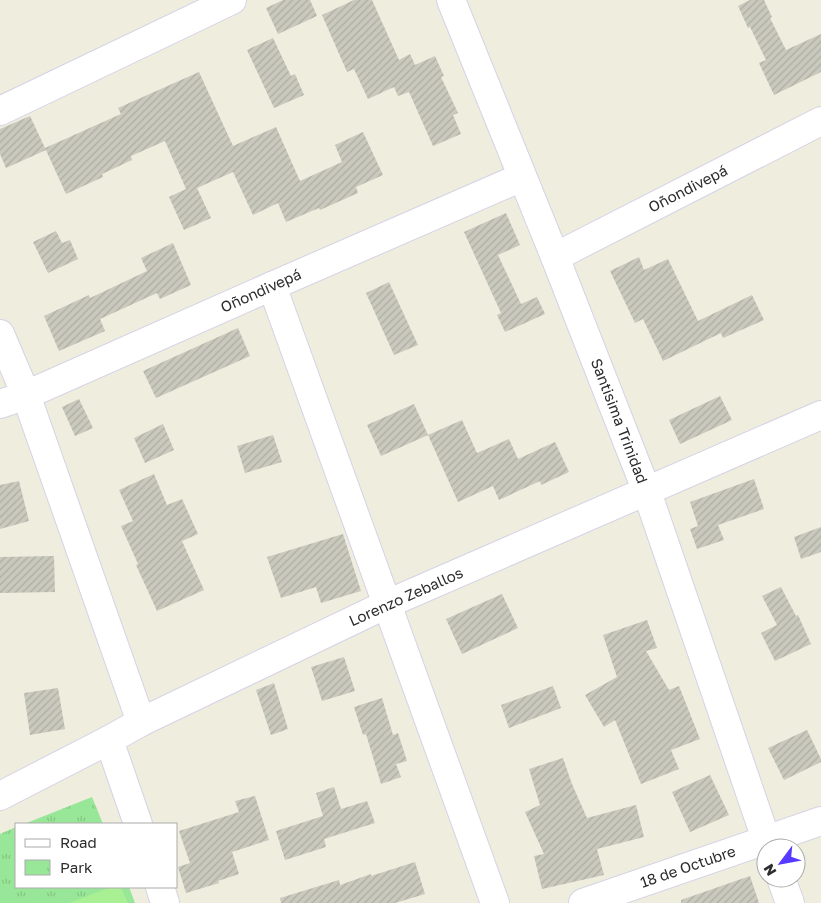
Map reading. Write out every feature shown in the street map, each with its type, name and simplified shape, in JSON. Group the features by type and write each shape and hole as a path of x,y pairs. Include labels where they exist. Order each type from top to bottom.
{"street":[{"path":"0,111 232,0"},
{"name":"Santisima Trinidad","path":"451,0 555,257 647,492 766,838"},
{"name":"Oñondivepá","path":"555,257 821,121"},
{"name":"Oñondivepá","path":"0,404 26,395 522,176"},
{"path":"272,286 495,903"},
{"path":"0,334 26,395 141,722"},
{"name":"Lorenzo Zeballos","path":"0,796 141,722 387,604 821,415"},
{"path":"109,740 138,823"},
{"name":"18 de Octubre","path":"782,838 821,821"},
{"name":"18 de Octubre","path":"583,903 756,848"},
{"path":"160,888 165,903"},
{"path":"785,888 790,903"}],"green space":[{"path":"92,797 103,823 27,823"},
{"path":"15,827 15,888 129,888 135,903 0,903 0,834"},
{"path":"108,888 121,888 128,903 69,903"}],"building":[{"path":"283,0 310,0 317,16 278,34 266,8"},
{"path":"354,0 372,0 399,60 410,54 415,65 435,56 444,76 441,77 458,113 453,115 461,134 433,146 409,92 398,96 394,87 368,99 354,69 347,72 322,15"},
{"path":"750,0 764,0 772,17 770,18 786,50 821,34 821,72 774,95 759,63 766,60 738,6"},
{"path":"273,38 291,76 295,74 304,95 274,108 247,50"},
{"path":"199,72 233,146 276,127 300,181 342,162 335,145 363,132 383,175 356,187 358,193 320,210 319,208 286,222 278,203 253,215 233,172 197,188 211,218 184,230 169,197 186,189 165,141 131,156 132,160 102,174 103,177 66,194 45,148 121,114 118,108"},
{"path":"30,116 46,150 6,168 0,154 0,129"},
{"path":"506,213 520,245 498,255 521,304 537,297 545,314 505,332 497,315 501,313 464,232"},
{"path":"56,231 62,243 70,240 78,259 48,273 33,242"},
{"path":"173,243 191,285 160,299 157,293 100,319 105,331 59,351 44,316 89,295 90,298 147,271 141,258"},
{"path":"639,257 644,270 668,259 698,321 752,295 764,320 723,338 721,333 663,361 643,319 635,323 610,271"},
{"path":"389,282 418,345 394,355 366,293"},
{"path":"238,328 250,356 156,398 143,371"},
{"path":"720,396 732,420 680,444 669,420"},
{"path":"79,399 93,428 75,436 62,407"},
{"path":"414,404 428,435 381,456 367,425"},
{"path":"462,420 477,453 509,439 518,459 555,442 569,472 541,485 540,481 499,500 493,486 458,502 428,435"},
{"path":"163,424 174,450 145,463 134,438"},
{"path":"273,435 282,462 245,473 237,446"},
{"path":"154,474 167,505 182,499 198,534 182,541 204,590 157,611 121,526 133,521 119,490"},
{"path":"754,479 764,509 718,525 724,540 697,549 690,529 698,526 690,502"},
{"path":"19,481 29,521 0,529 0,485"},
{"path":"821,527 821,552 801,559 794,537"},
{"path":"343,534 361,591 321,603 316,587 281,598 267,557"},
{"path":"54,556 55,592 0,593 0,557"},
{"path":"781,587 796,616 798,615 811,644 775,661 761,633 777,625 762,596"},
{"path":"502,594 518,628 462,654 446,619"},
{"path":"647,620 657,648 646,651 669,690 679,686 700,739 671,750 679,769 641,784 615,720 604,727 585,695 617,677 603,635"},
{"path":"344,657 355,691 322,701 311,667"},
{"path":"274,683 288,729 271,735 256,690"},
{"path":"553,686 561,708 509,728 501,705"},
{"path":"58,688 65,729 30,735 24,693"},
{"path":"382,698 393,735 398,733 407,761 396,764 401,777 381,784 366,734 363,735 354,707"},
{"path":"807,730 821,762 784,780 768,748"},
{"path":"563,758 587,818 636,805 644,837 597,849 604,875 542,889 534,856 544,854 525,812 540,805 529,769"},
{"path":"710,775 729,815 690,832 672,792"},
{"path":"334,787 341,809 367,801 375,823 324,839 326,847 285,860 276,831 323,816 316,793"},
{"path":"255,796 269,840 232,852 239,874 218,881 219,883 186,893 178,867 190,863 179,831 239,812 235,801"},
{"path":"415,862 425,894 395,903 281,903 280,898 339,880 340,885"},
{"path":"750,876 759,903 681,903 681,900"}]}
